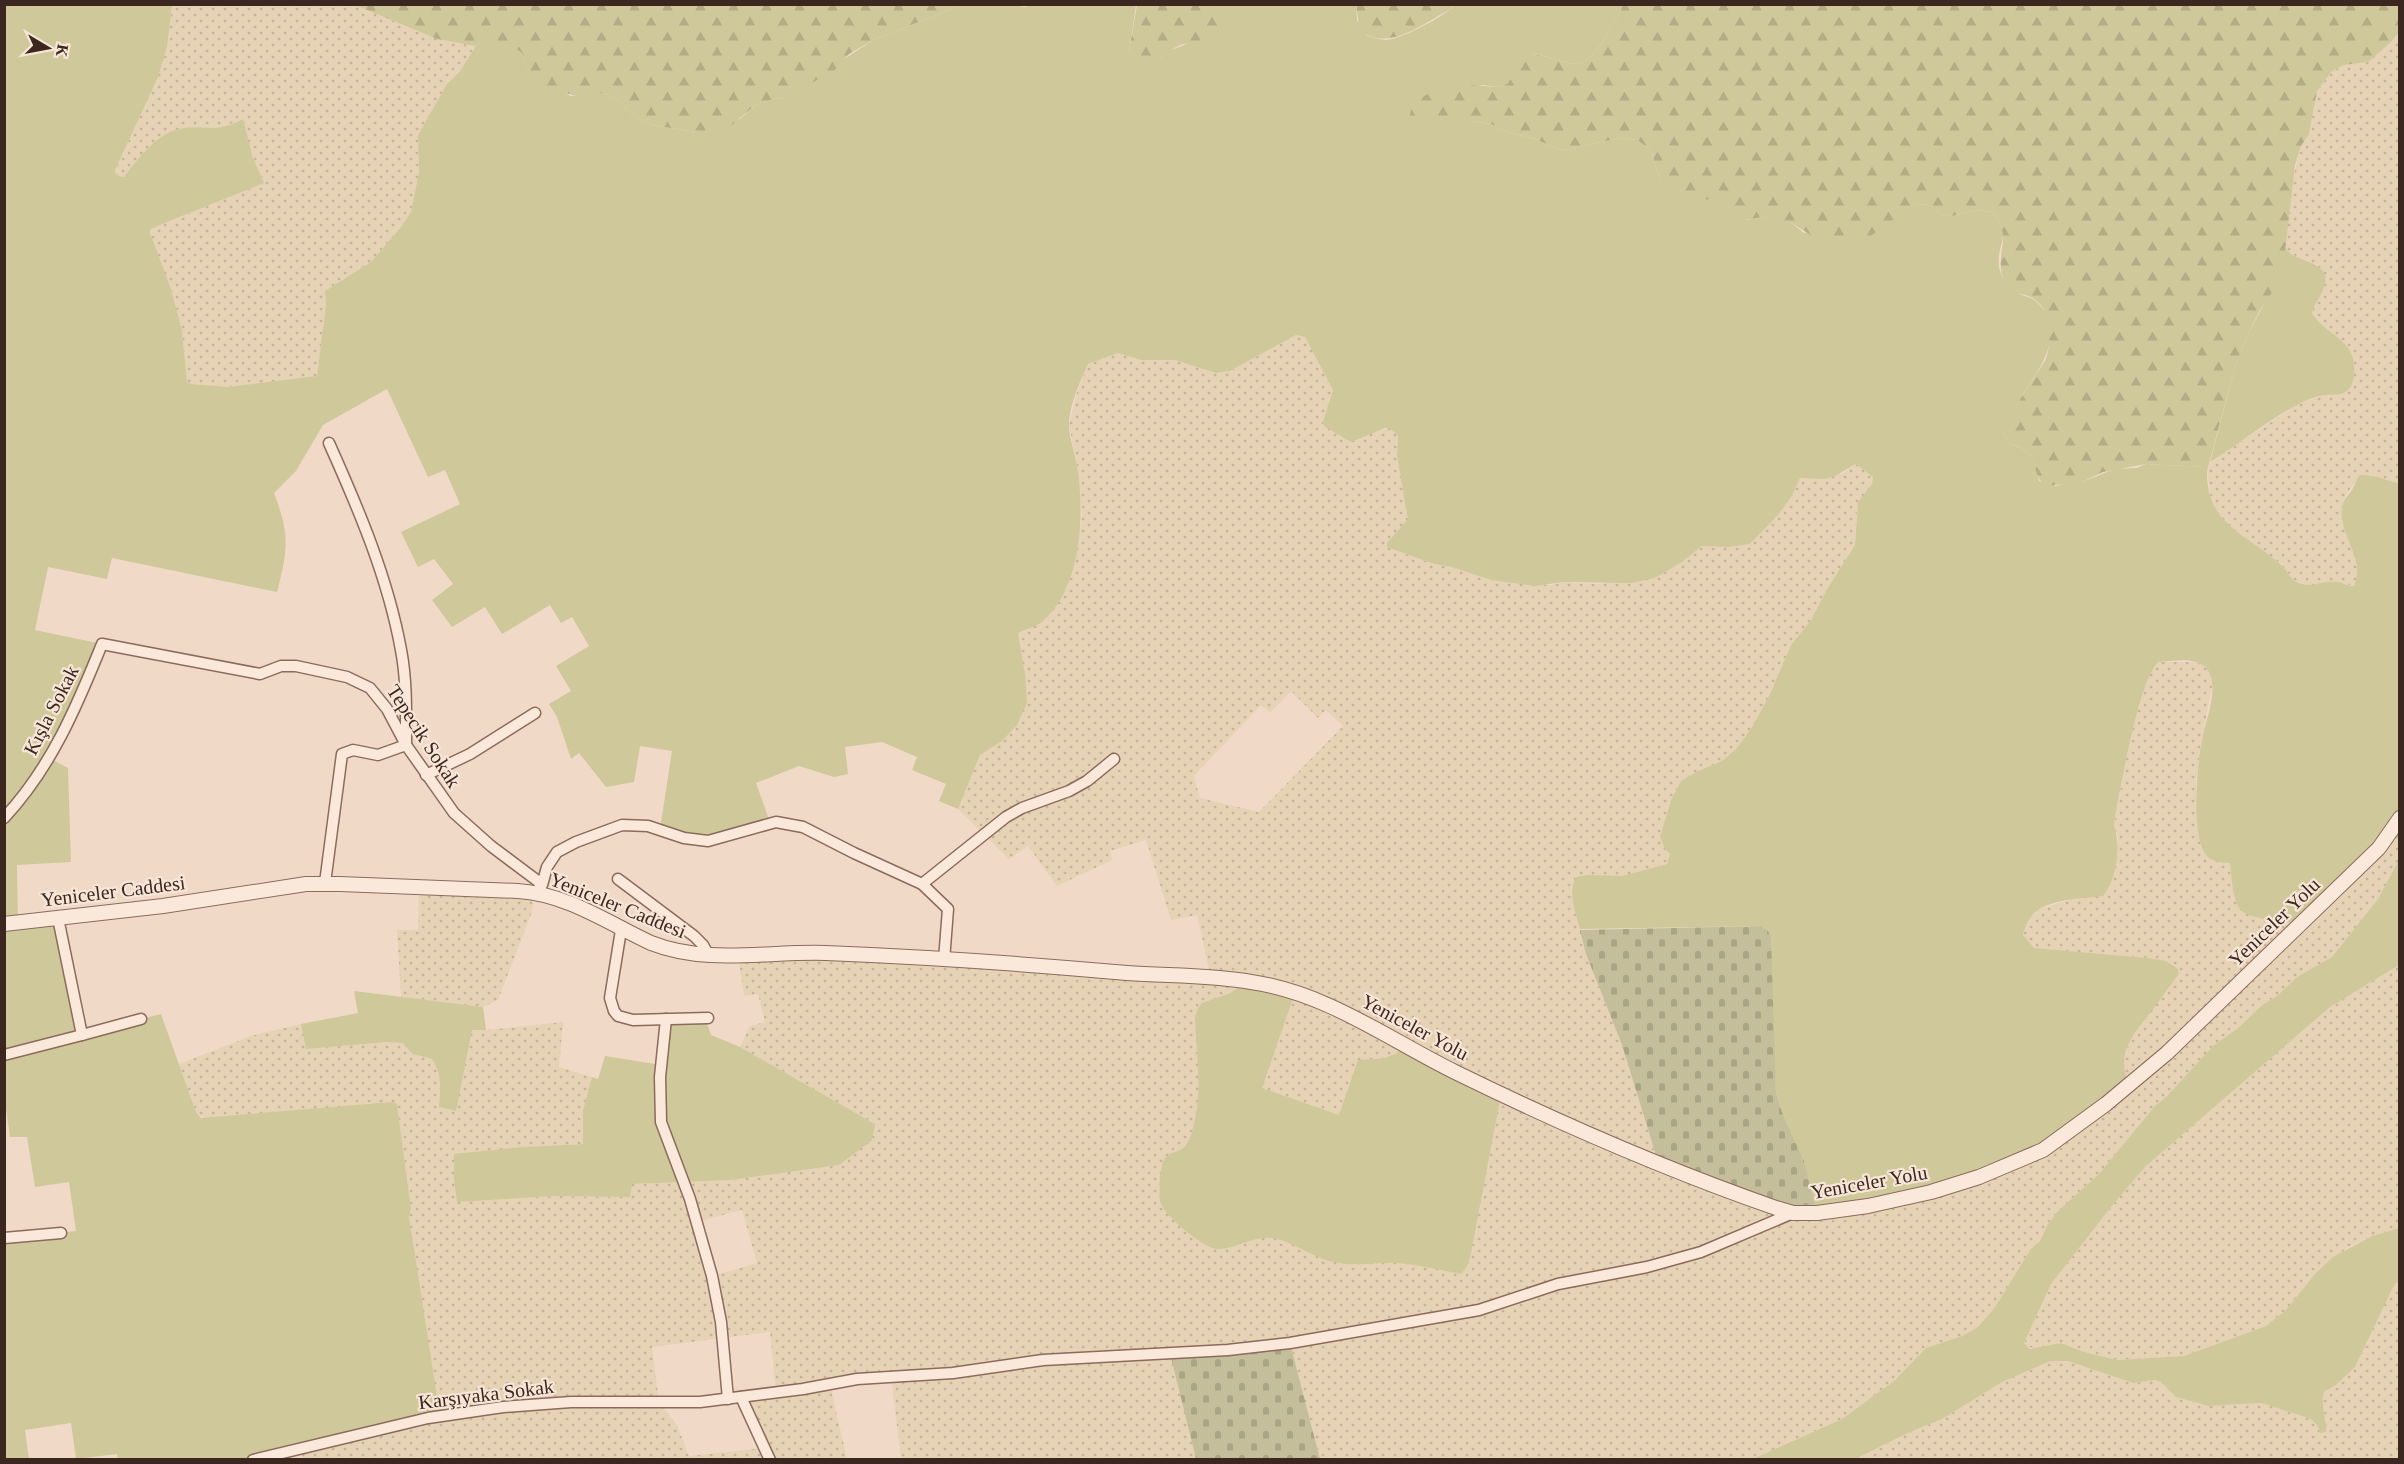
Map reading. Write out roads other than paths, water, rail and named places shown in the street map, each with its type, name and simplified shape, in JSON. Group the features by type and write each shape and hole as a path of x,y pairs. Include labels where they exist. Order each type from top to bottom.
{"street":[{"path":"325,883 342,754 352,750 378,755 406,745 406,700 401,651 392,611 364,523 329,443"},
{"name":"Tepecik Sokak","path":"102,644 260,674 287,665 327,671 361,682 379,697 406,745 454,813 542,889"},
{"name":"Kışla Sokak","path":"4,818 35,779 65,730 102,644"},
{"path":"426,775 470,754 535,713"},
{"path":"922,884 991,826 1022,808 1069,791 1087,781 1114,759"},
{"name":"Yeniceler Yolu","path":"1147,974 1250,982 1309,996 1344,1012 1454,1072 1535,1110 1753,1200 1793,1213 1816,1213 1931,1192 1989,1173 2043,1150 2106,1104 2167,1053 2372,855 2400,818"},
{"path":"542,889 547,867 556,852 622,825 640,824 684,838 708,841 776,822 803,827 922,884 948,909 944,960"},
{"path":"618,879 694,936 704,945 709,956"},
{"name":"Yeniceler Caddesi","path":"4,924 163,906 269,889 325,883 542,889 621,930 666,949 709,956 823,953 1000,962 1147,974"},
{"path":"58,918 82,1035"},
{"path":"621,930 610,998 614,1011 622,1018 633,1020 708,1018"},
{"path":"4,1055 141,1019"},
{"path":"666,1019 660,1077 661,1122 690,1199 708,1258 721,1322 728,1399"},
{"name":"Karşıyaka Sokak","path":"253,1460 381,1428 463,1412 571,1402 677,1402 728,1399 857,1379 953,1373 1043,1360 1272,1345 1479,1310 1558,1284 1647,1267 1701,1252 1793,1213"},
{"path":"4,1238 61,1233"},
{"path":"741,1397 770,1460"}]}
